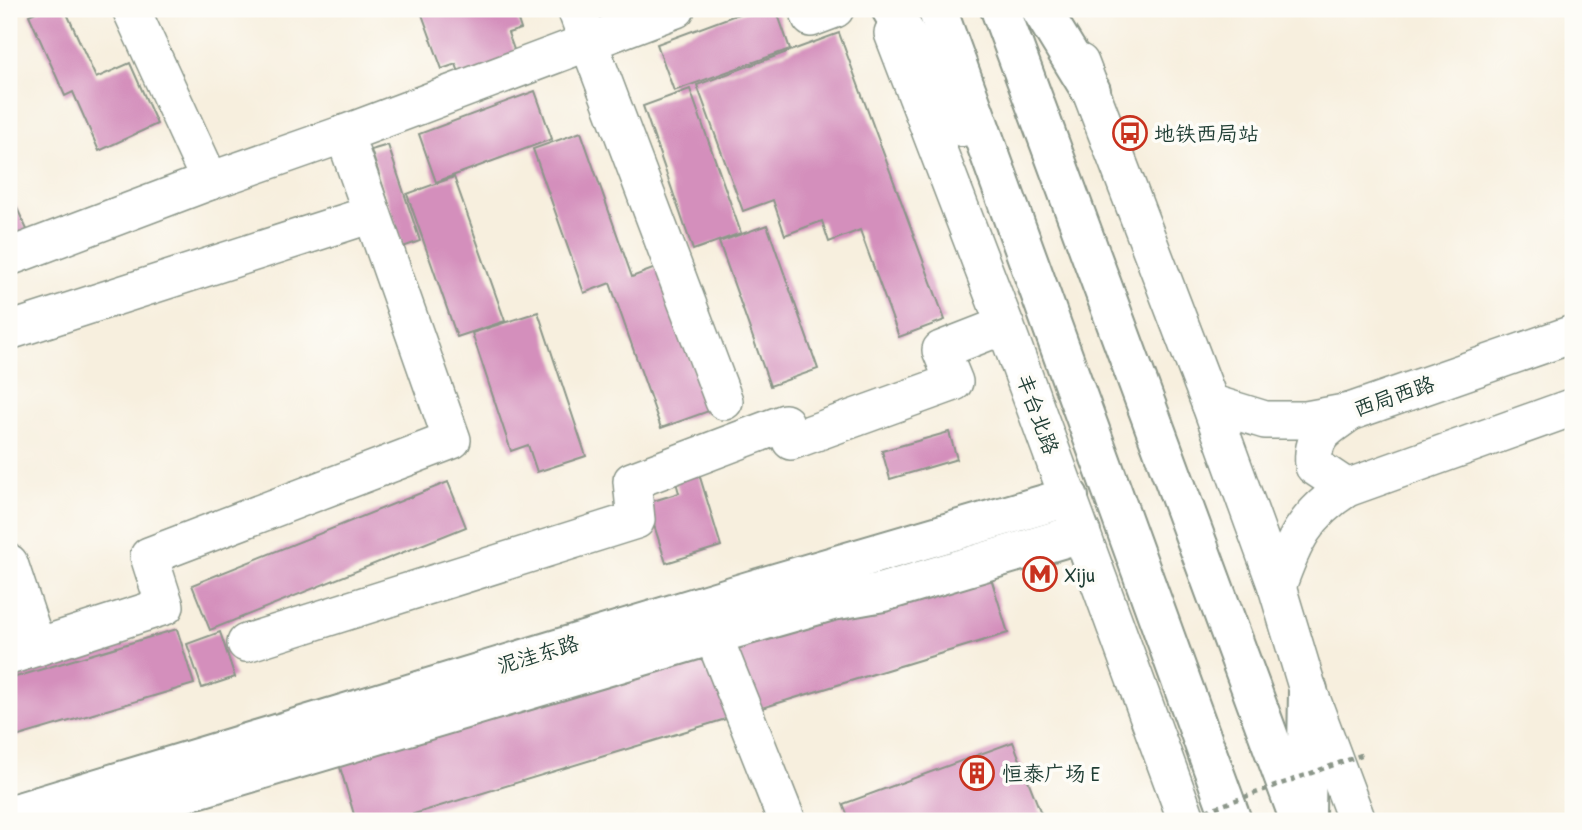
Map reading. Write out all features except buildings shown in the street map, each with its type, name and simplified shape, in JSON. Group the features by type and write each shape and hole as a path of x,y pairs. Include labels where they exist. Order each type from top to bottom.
{"main road":[{"path":"891,9 1010,208"},
{"name":"丰台北路","path":"937,9 1232,821"},
{"path":"1000,9 1300,821"},
{"path":"1041,9 1091,91"},
{"name":"泥洼东路","path":"9,815 1069,498"},
{"path":"832,601 882,582 996,547 1002,536 989,521"},
{"name":"泥洼东路","path":"89,821 713,635 832,601 883,592 1081,533"},
{"path":"1306,821 1308,690"}],"street":[{"path":"131,9 210,181"},
{"path":"9,257 344,134 582,25 676,9"},
{"path":"808,9 811,18 835,9"},
{"name":"丰台北路","path":"884,9 1005,325 1187,821"},
{"path":"1060,9 1210,403 1277,587 1308,690 1357,821"},
{"path":"582,25 724,401"},
{"path":"9,563 23,651 165,606 149,556 452,440 344,134"},
{"path":"9,331 372,214"},
{"path":"246,643 636,520 632,481 786,423 791,441 954,382 941,350 1005,325"},
{"name":"西局西路","path":"1210,403 1265,419 1306,420 1350,412 1573,334"},
{"path":"1277,587 1291,548 1321,504 1347,488 1573,407"},
{"path":"1347,488 1314,466 1312,447 1320,435 1350,412"},
{"path":"713,635 787,821"}],"path":[{"path":"1178,821 1364,754"}],"place":[{"name":"地铁西局站","path":"1130,133"},
{"name":"Xiju","path":"1040,574"},
{"name":"恒泰广场 E","path":"977,773"}]}
